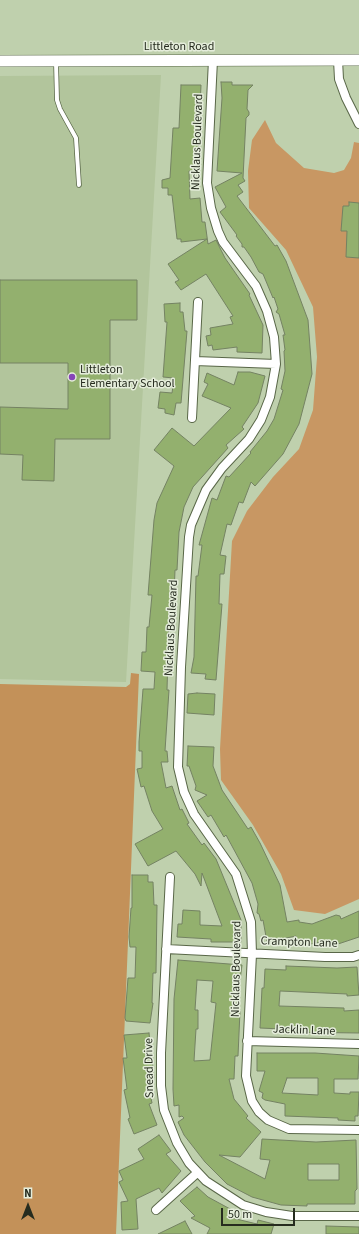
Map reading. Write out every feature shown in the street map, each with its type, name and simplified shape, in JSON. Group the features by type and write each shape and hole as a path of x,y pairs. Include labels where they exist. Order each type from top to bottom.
{"street":[{"name":"Nicklaus Boulevard","path":"213,60 207,183 211,208 223,242 256,286 267,310 274,337 276,364 270,397 261,420 240,449 213,479 194,514 189,536 181,675 178,754 181,780 184,792 194,814 230,862 241,885 251,922 252,954 246,1076 248,1089 258,1112 268,1120 289,1129 359,1130"},
{"path":"338,60 339,79 346,98 359,124"},
{"name":"Littleton Road","path":"0,61 359,60"},
{"path":"192,418 198,302"},
{"path":"195,361 276,364"},
{"name":"Snead Drive","path":"170,877 161,1053 162,1098 167,1117 177,1143 197,1173 224,1194 243,1205 266,1212 292,1216 359,1216"},
{"name":"Crampton Lane","path":"166,949 325,957 353,957 359,955"},
{"name":"Jacklin Lane","path":"248,1041 359,1044"},
{"path":"156,1210 197,1173"}],"lane":[{"path":"56,60 57,100 60,109 76,138 79,185"}],"shaded area":[{"name":"Littleton Elementary School","path":"161,75 126,682 0,679 0,76"},
{"path":"265,120 276,143 304,168 334,173 344,170 351,158 354,142 359,143 359,899 325,914 294,910 281,874 253,825 221,780 220,749 232,541 247,511 273,477 299,449 313,410 317,357 313,307 286,250 249,208 248,171 252,140"},
{"path":"131,673 139,674 116,1234 0,1234 0,684 126,687 130,684"}],"building":[{"path":"221,82 232,82 232,85 253,85 248,90 247,109 249,115 246,118 243,178 245,181 238,185 243,192 237,196 275,246 277,245 286,261 308,320 312,374 299,424 283,454 255,486 251,482 243,503 239,502 231,525 227,524 220,555 226,556 224,574 220,574 219,604 222,604 216,680 205,679 206,674 191,673 194,657 196,576 198,576 202,545 199,545 212,498 217,500 226,476 229,477 251,453 250,452 267,431 274,419 283,390 281,389 285,371 283,335 285,335 279,314 276,312 278,309 274,297 273,298 263,274 259,272 251,257 244,247 242,247 242,244 236,236 237,235 220,212 226,207 215,187 242,173 217,171 222,98"},
{"path":"181,85 201,85 197,171 189,171 190,199 200,198 202,222 205,222 208,244 216,240 225,258 250,294 249,295 263,325 262,353 237,352 237,347 213,350 212,345 208,346 206,336 211,335 210,328 233,324 230,317 233,316 206,274 181,290 175,282 179,280 168,264 207,239 181,242 181,239 177,239 172,195 168,195 168,188 162,188 162,180 170,178 173,128 179,128"},
{"path":"349,202 359,203 359,258 346,257 347,231 341,231 343,206 349,206"},
{"path":"0,280 137,280 137,320 110,320 110,439 55,439 54,481 22,480 23,455 0,454 0,407 68,409 68,363 0,363"},
{"path":"180,303 180,312 183,312 185,331 187,331 181,403 176,403 174,415 165,413 165,409 158,408 160,392 172,393 174,378 163,377 167,322 165,322 164,304"},
{"path":"238,372 250,372 265,376 258,403 242,427 244,429 226,445 228,448 193,487 184,507 179,532 177,570 175,570 173,621 169,621 167,690 169,690 165,751 167,751 168,762 161,762 166,788 172,786 180,810 182,809 189,823 187,824 202,845 204,843 216,859 241,920 241,942 211,942 211,939 177,937 178,924 182,924 183,910 200,911 200,925 222,926 202,873 201,886 195,874 176,851 148,866 135,844 163,829 152,811 144,786 141,787 137,769 142,768 142,751 139,751 139,742 143,689 154,689 155,672 141,671 142,652 146,652 147,627 149,627 152,595 148,595 154,520 157,503 174,466 154,450 172,428 194,446 231,408 202,396 208,384 204,382 207,373 234,385"},
{"path":"188,694 215,694 214,715 187,713"},
{"path":"188,746 214,747 213,766 222,790 248,829 251,827 260,843 280,885 287,922 299,920 299,922 312,924 336,915 340,916 341,919 359,911 359,937 329,947 326,941 300,946 297,944 296,936 267,942 263,920 261,921 259,914 257,913 258,904 252,883 226,835 224,837 211,815 208,817 197,801 207,795 195,790 196,786 189,766 187,766"},
{"path":"132,875 148,875 148,882 153,882 154,905 157,905 156,973 153,973 153,1003 150,1023 126,1021 125,1018 128,978 135,978 136,947 130,947 129,937 132,908"},
{"path":"178,960 242,965 236,1011 240,1011 238,1056 235,1056 234,1079 229,1079 234,1099 248,1116 246,1118 261,1132 240,1157 219,1155 265,1179 270,1160 260,1159 262,1139 316,1142 356,1140 357,1189 355,1191 355,1204 307,1204 307,1206 281,1205 252,1197 227,1184 205,1162 184,1135 178,1122 184,1118 182,1116 179,1117 179,1105 174,1106 174,999","holes":["197,980 213,981 211,1002 216,1003 210,1060 194,1061 196,1029 198,1029 198,1010 195,1010","308,1164 339,1164 339,1180 308,1180"]},
{"path":"286,966 337,968 357,967 359,995 347,996 347,994 280,991 279,1006 344,1008 344,1011 359,1010 359,1033 282,1032 282,1029 260,1028 262,988 264,988 265,969 286,970"},
{"path":"149,1033 154,1078 147,1079 152,1103 149,1104 157,1125 134,1134 128,1119 130,1118 124,1090 127,1089 123,1058 127,1058 124,1035"},
{"path":"257,1053 315,1053 359,1056 358,1079 334,1079 334,1093 350,1094 350,1092 359,1092 358,1116 355,1116 355,1121 338,1120 338,1118 285,1116 285,1104 262,1098 263,1093 259,1091 265,1071 257,1071","holes":["287,1078 318,1078 318,1095 282,1093"]},
{"path":"159,1135 171,1151 166,1154 181,1171 162,1193 159,1188 136,1199 138,1229 122,1230 121,1202 128,1201 119,1182 123,1180 119,1171 144,1159 138,1149"},
{"path":"197,1187 208,1197 232,1210 228,1217 257,1224 258,1220 274,1224 271,1234 207,1234 210,1228 191,1218 195,1216 180,1201"},
{"path":"185,1221 192,1234 158,1234"},
{"path":"326,1226 359,1227 359,1234 326,1234"}],"place":[{"name":"Littleton Elementary School","path":"72,377"}]}
